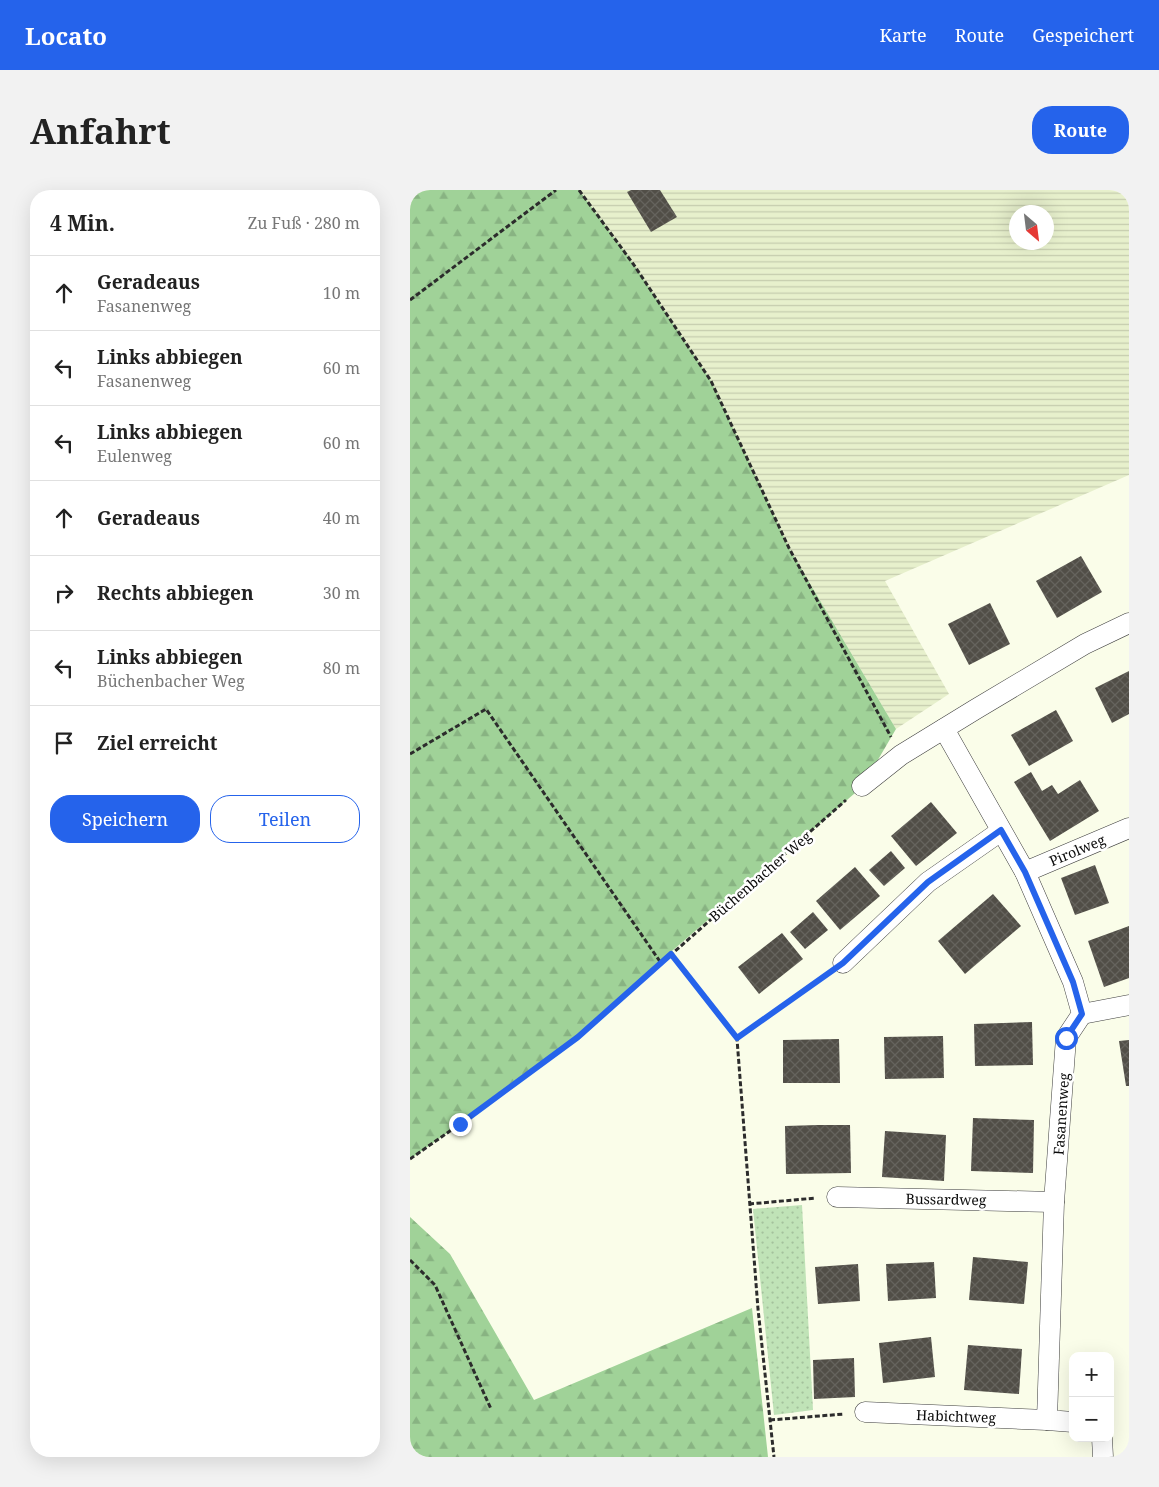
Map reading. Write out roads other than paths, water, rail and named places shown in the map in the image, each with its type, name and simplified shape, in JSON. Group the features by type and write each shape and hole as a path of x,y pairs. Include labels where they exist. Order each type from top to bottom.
{"street":[{"path":"862,786 901,755 976,709 1085,644 1129,623"},
{"path":"944,729 1025,872 1073,982 1082,1014 1129,1005"},
{"name":"Pirolweg","path":"1025,872 1129,828"},
{"path":"843,963 928,882 1001,830"},
{"name":"Fasanenweg","path":"1047,1420 1054,1202 1066,1038 1082,1014"},
{"name":"Bussardweg","path":"837,1196 1054,1202"},
{"name":"Habichtweg","path":"865,1412 1047,1420"},
{"path":"1047,1420 1069,1422"},
{"path":"1102,1442 1103,1457"}]}
